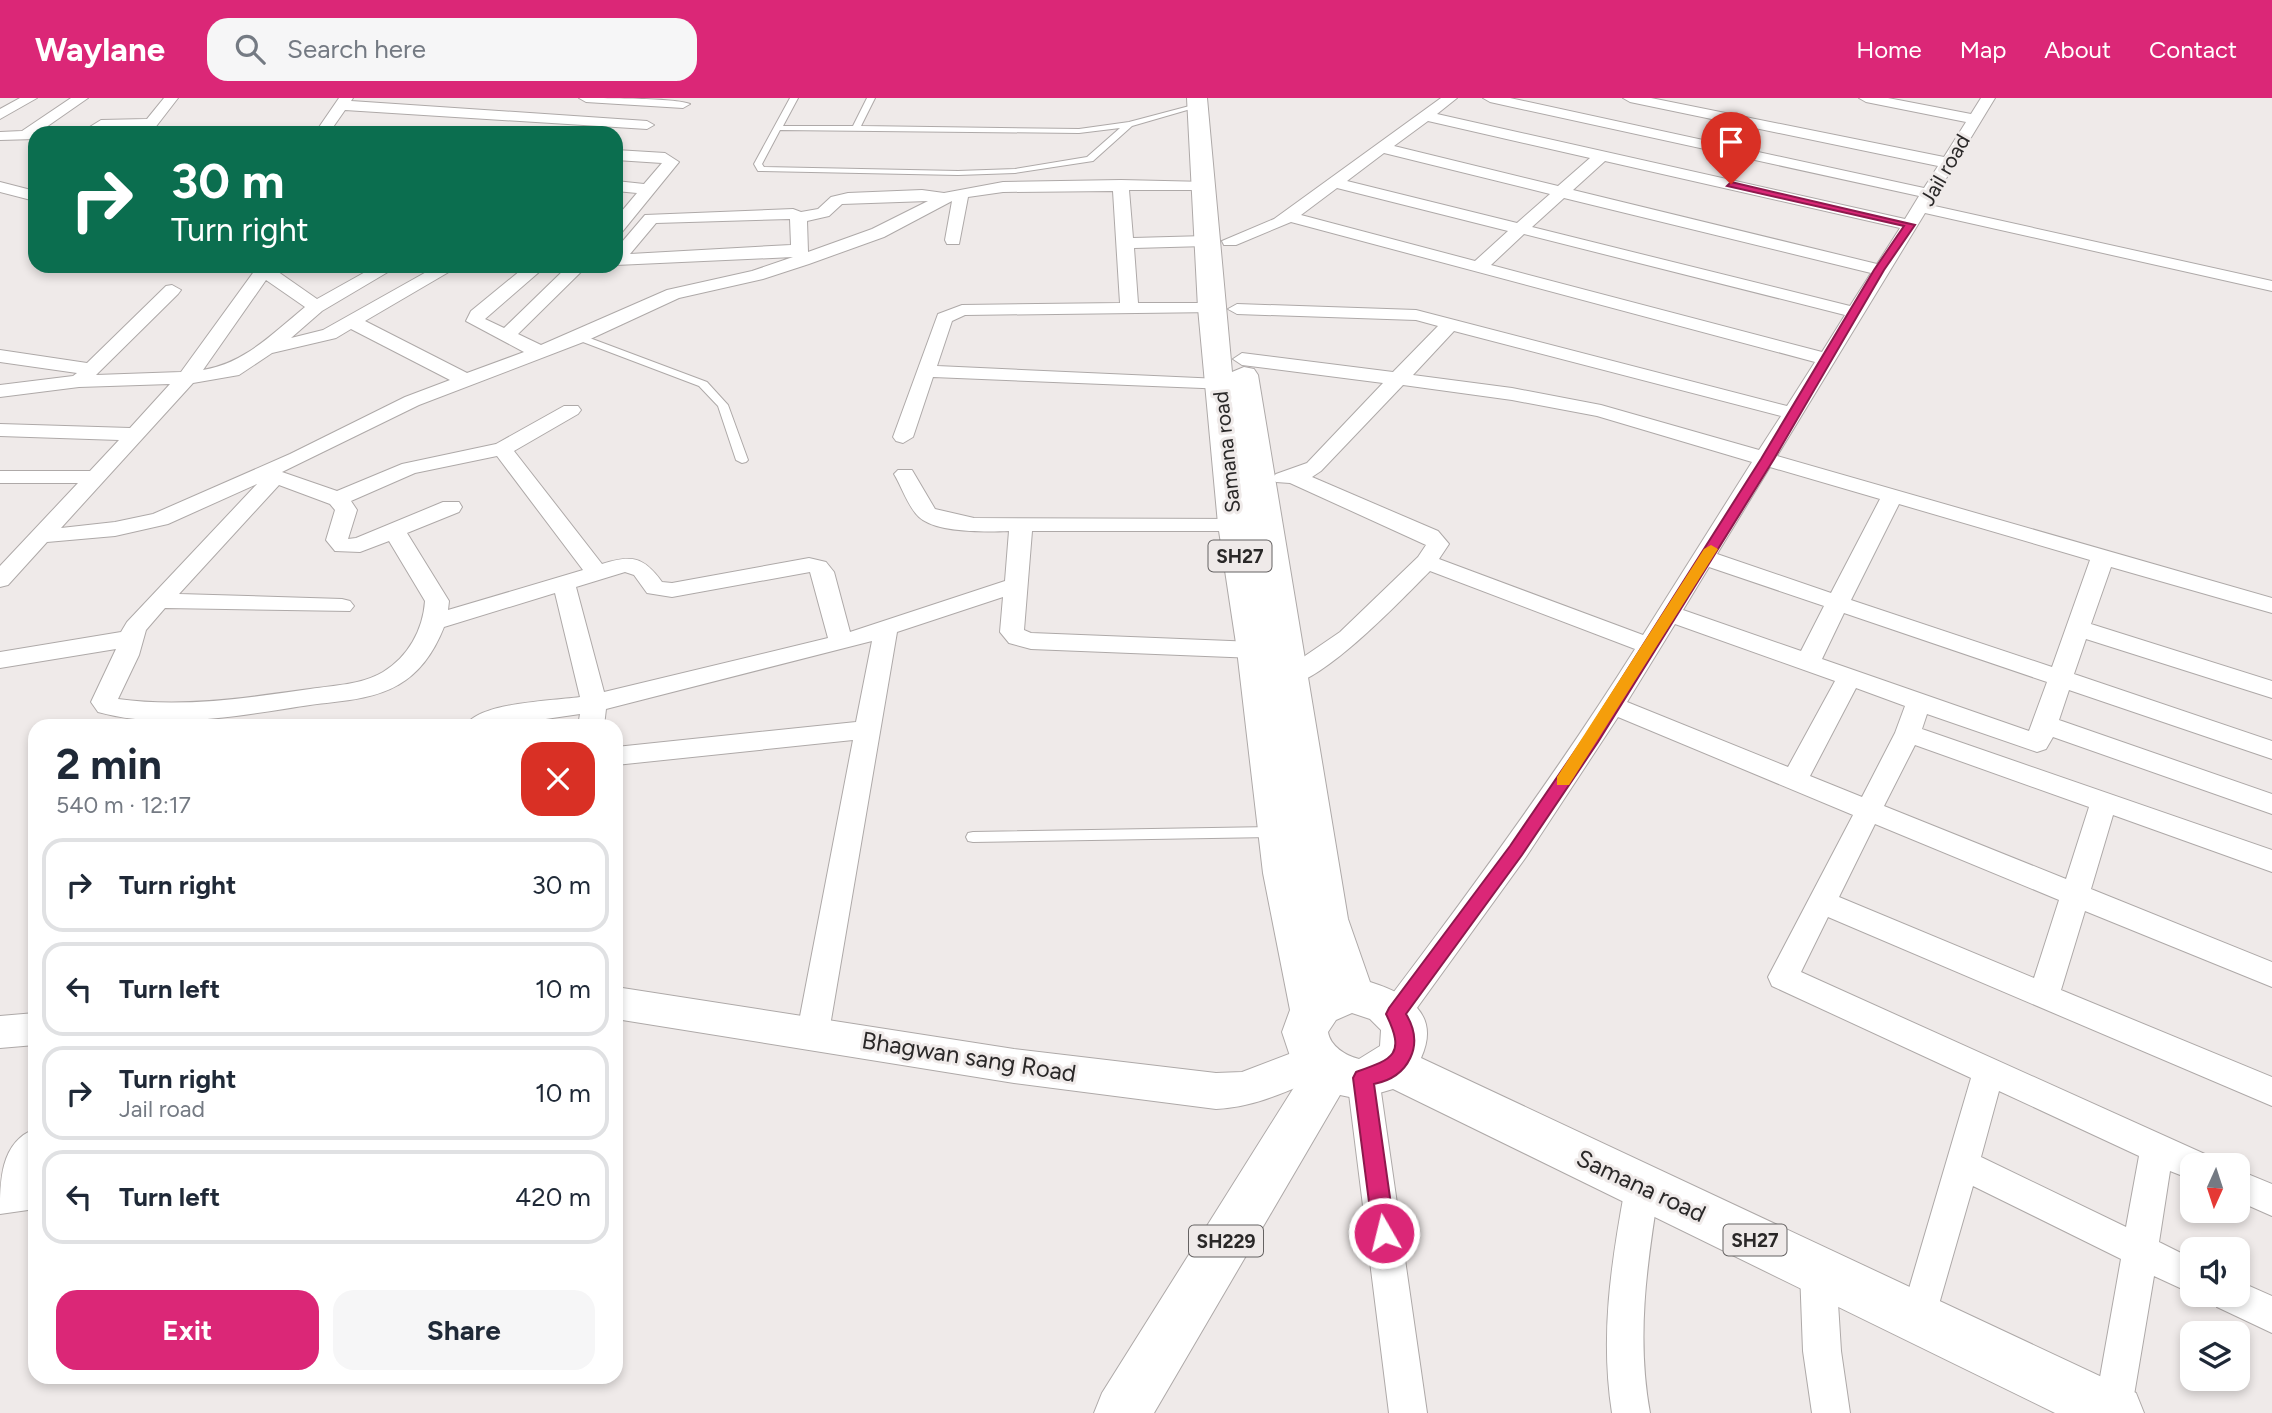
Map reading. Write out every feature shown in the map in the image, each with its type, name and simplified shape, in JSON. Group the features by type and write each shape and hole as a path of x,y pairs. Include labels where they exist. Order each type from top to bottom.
{"main road":[{"name":"Samana road","path":"1203,101 1202,185 1218,241"},
{"name":"Samana road","path":"1203,101 1224,309 1220,385 1234,524 1255,650 1279,832 1332,1003"},
{"name":"Samana road","path":"1224,309 1242,359 1327,919 1332,1003"},
{"path":"1332,1003 1382,1003 1395,1014 1403,1027 1406,1041 1403,1055 1351,1069"},
{"name":"SH27","path":"1332,1003 1306,1022 1305,1035 1351,1069"},
{"name":"Samana road","path":"1351,1069 1642,1188 2114,1412"},
{"name":"SH229","path":"1122,1413 1351,1069"}],"street":[{"path":"0,115 30,98"},
{"path":"8,136 81,98"},
{"path":"147,126 172,98"},
{"path":"586,98 688,101"},
{"path":"1125,243 1218,241 1267,228 1450,98"},
{"path":"1490,98 1921,209 2272,286"},
{"path":"1630,98 1948,163"},
{"path":"1866,98 1974,119"},
{"name":"Jail road","path":"1395,1014 1516,850 1670,614 1768,459 1879,270 1921,209 1988,98"},
{"path":"327,126 343,101 431,116 555,119 647,125"},
{"path":"623,138 688,101"},
{"path":"1426,116 1602,155 1921,209"},
{"path":"541,126 555,119"},
{"path":"98,126 123,126"},
{"path":"8,136 28,135"},
{"path":"1382,148 1879,270"},
{"path":"1478,267 1602,155"},
{"path":"623,156 669,159 671,162 623,219"},
{"path":"623,172 661,174"},
{"path":"1334,182 1854,312"},
{"path":"1121,185 1129,309"},
{"path":"623,251 648,220 655,217 793,214 799,217 823,213 837,200 848,198 953,195 1003,187 1202,185"},
{"path":"0,187 28,194"},
{"path":"623,187 650,189"},
{"path":"953,195 953,240"},
{"path":"42,536 136,526 160,519 270,475 412,401 579,337 673,294 757,275 801,255 878,233 953,195"},
{"path":"623,204 636,205"},
{"path":"1287,216 1827,359"},
{"path":"799,217 801,255"},
{"path":"623,260 801,255"},
{"path":"0,580 187,378 262,273"},
{"path":"272,273 316,307"},
{"path":"0,356 85,375 187,378 232,370 265,349 316,307 377,273"},
{"path":"265,349 320,337 437,273"},
{"path":"529,273 475,318 540,352"},
{"path":"506,336 571,273"},
{"path":"0,391 85,375 172,290"},
{"path":"904,437 944,318 954,311 1224,309 1392,312 1452,322 1794,414"},
{"path":"350,321 466,380"},
{"path":"1260,481 1292,476 1314,467 1452,322"},
{"path":"1242,359 1543,397 1768,459 2272,606"},
{"path":"927,371 1220,385"},
{"path":"338,499 409,468 502,449 571,410"},
{"path":"0,430 135,434"},
{"path":"502,449 597,573"},
{"path":"905,474 922,507 939,519 974,525 1234,524"},
{"path":"270,475 338,499 346,510 338,544 351,547 395,532 451,507"},
{"path":"270,475 128,639 128,653 104,702 107,706 215,718 357,691 390,679 410,663 435,622 437,601 395,532"},
{"path":"1289,679 1349,638 1426,562 1438,544 1430,536 1292,476"},
{"path":"0,477 94,477"},
{"path":"1808,662 1892,496"},
{"path":"1021,526 1012,632 1018,638 1031,641 1255,650"},
{"path":"2027,774 2103,556"},
{"path":"1705,558 2272,750"},
{"path":"1426,562 1649,646"},
{"path":"435,622 597,573 634,565 642,570 655,588 672,590 792,566 818,566 823,572 841,643"},
{"path":"564,583 593,715"},
{"path":"494,719 502,716 593,715 841,643 1016,585"},
{"path":"159,601 342,606"},
{"path":"1670,614 1919,701 2041,733 2272,804"},
{"path":"2078,628 2272,690"},
{"path":"813,1032 886,629"},
{"path":"0,660 128,639"},
{"path":"1793,782 1849,677"},
{"path":"1919,701 1908,733 1783,977 2180,1159"},
{"path":"1611,705 1793,782 2272,975"},
{"path":"623,755 869,729"},
{"path":"1908,733 2272,861"},
{"path":"2044,996 2104,801"},
{"path":"1822,902 2272,1092"},
{"name":"Bhagwan sang Road","path":"623,1004 813,1032 1014,1066 1216,1091 1244,1090 1351,1069"},
{"path":"1351,1069 1408,1413"},
{"path":"1919,1319 1989,1071"},
{"path":"2114,1412 2157,1148"},
{"path":"1,1197 28,1155"},
{"path":"1962,1164 2180,1271"},
{"path":"1631,1413 1623,1377 1621,1332 1642,1188"},
{"path":"2250,1190 2272,1200"},
{"path":"1,1197 28,1194"},
{"path":"1818,1271 1822,1351 1832,1413"},
{"path":"2250,1305 2272,1315"}],"lane":[{"path":"794,98 758,164 761,169 958,173 1015,171 1083,162 1098,155 1129,124"},
{"path":"856,129 871,98"},
{"path":"777,128 1059,132 1129,124 1203,101"},
{"path":"579,337 704,384 723,405 742,460"},
{"path":"973,837 1279,832"}],"slow traffic":[{"path":"1563,781 1711,549"}],"route":[{"path":"1384,1233 1363,1078 1394,1067 1403,1055 1406,1041 1403,1027 1395,1014 1516,850 1592,738 1768,459 1879,270 1910,225 1731,184"}]}
